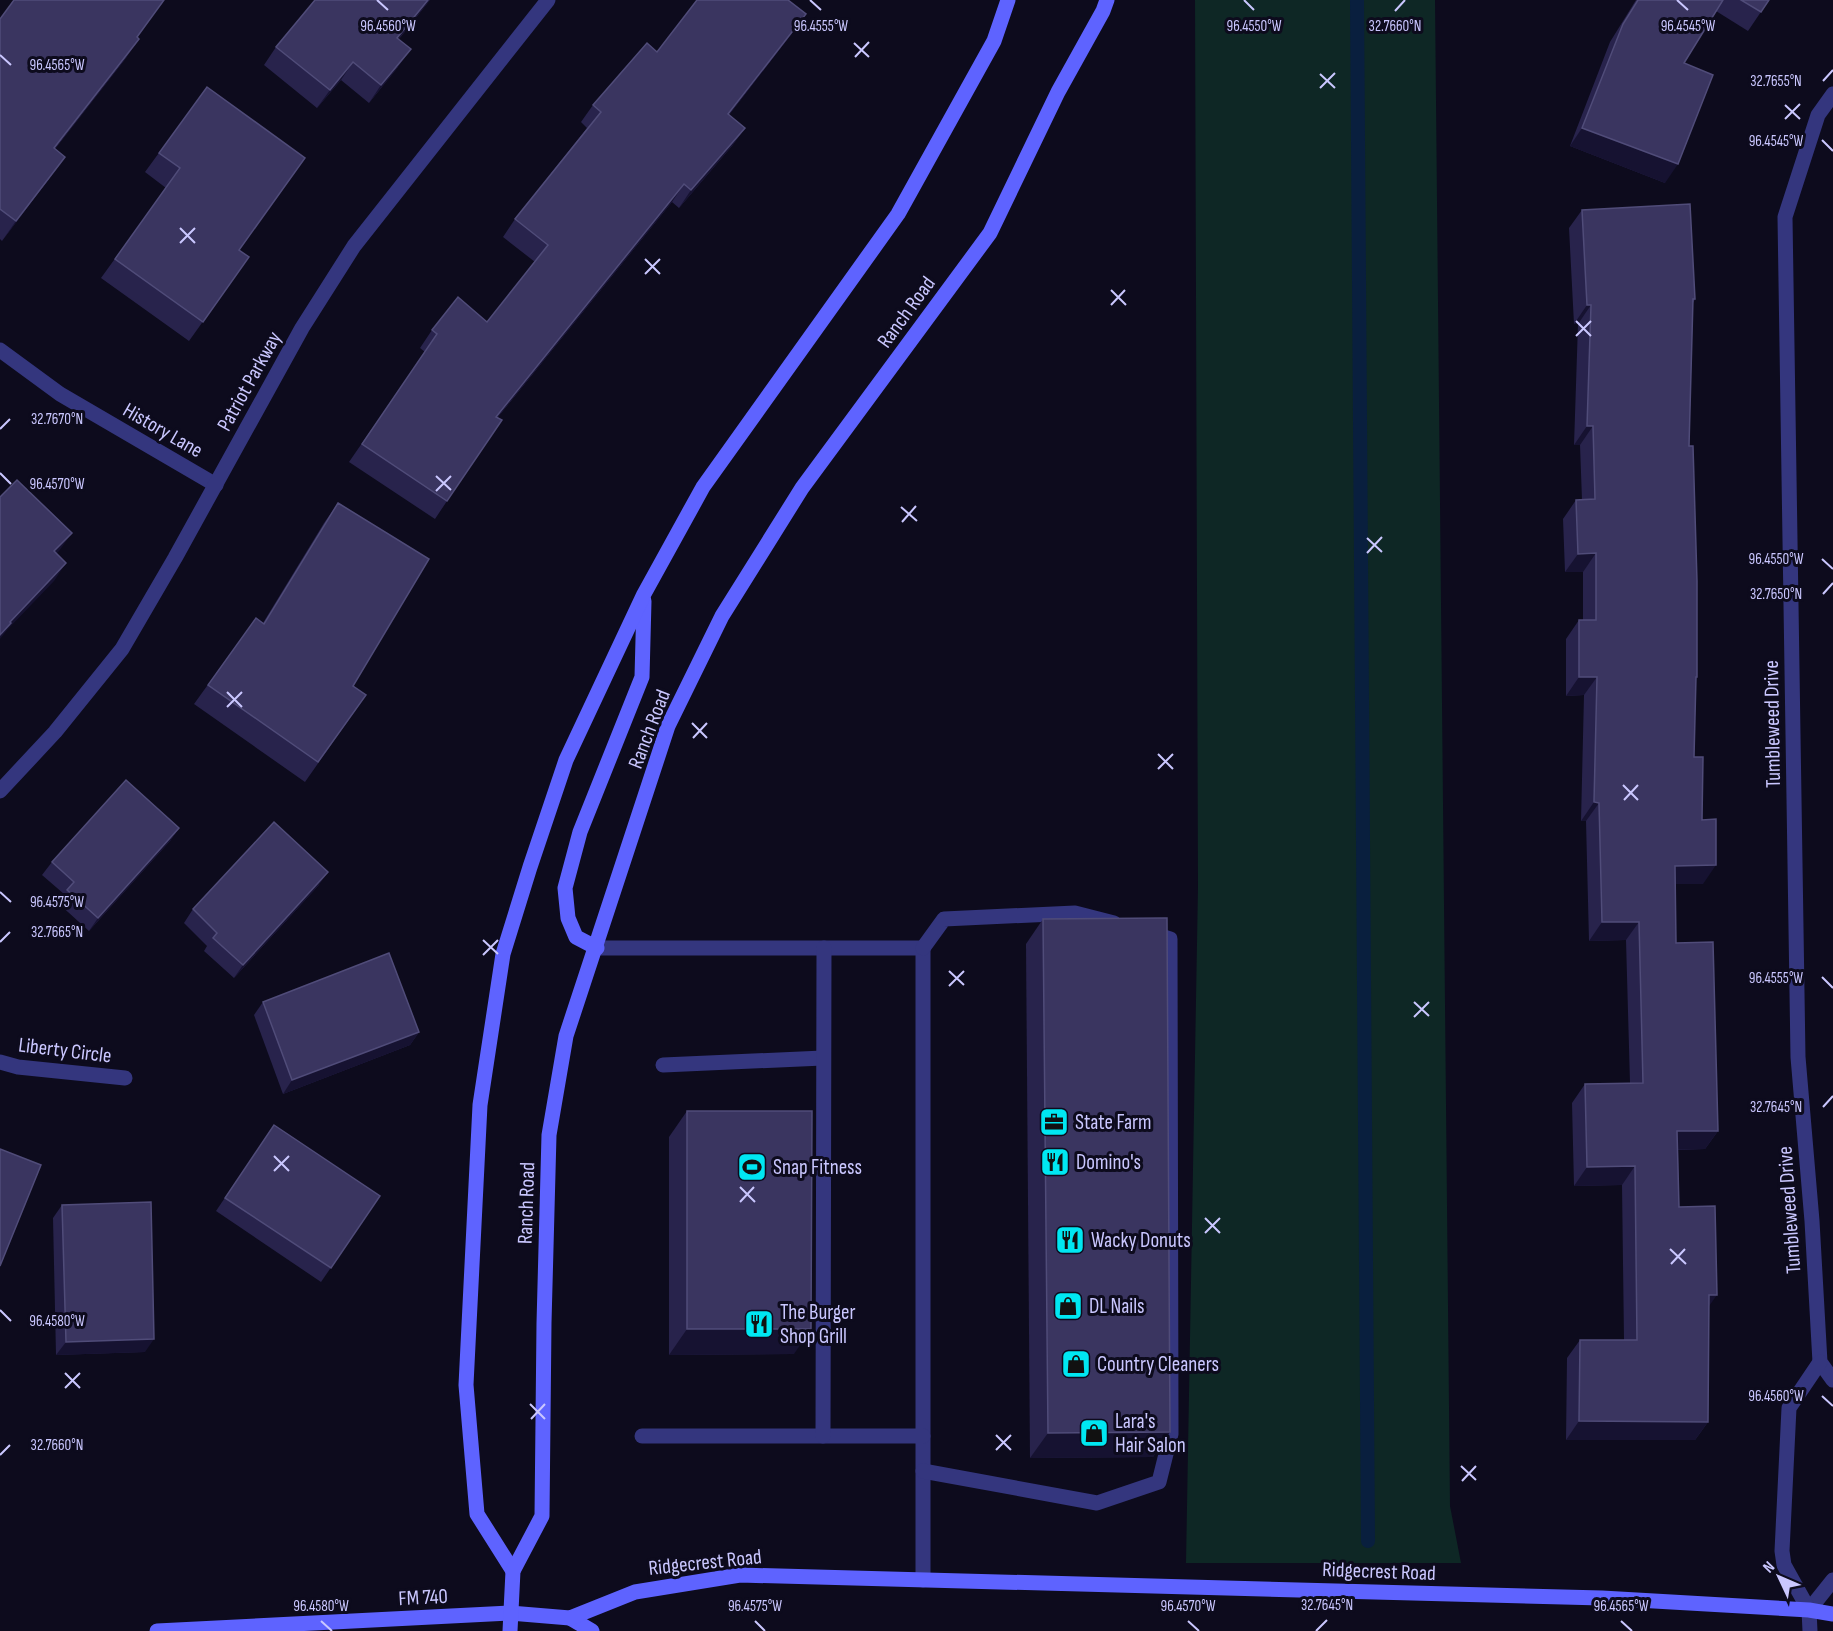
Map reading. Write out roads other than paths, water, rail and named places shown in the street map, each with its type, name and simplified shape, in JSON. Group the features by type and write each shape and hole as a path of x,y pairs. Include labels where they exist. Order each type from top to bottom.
{"street":[{"name":"Patriot Parkway","path":"0,790 55,732 122,649 302,328 354,246 548,0"},
{"path":"513,1571 477,1514 466,1385 480,1106 503,954 530,867 566,760 644,594 703,487 898,214 994,41 1008,0"},
{"name":"Ranch Road","path":"510,1631 513,1571 542,1516 549,1135 566,1036 597,948 668,726 722,616 802,488 990,233 1107,0"},
{"name":"Tumbleweed Drive","path":"1820,1362 1812,1221 1798,1057 1785,217 1818,115 1833,94"},
{"name":"History Lane","path":"0,350 60,394 216,485"},
{"path":"644,594 642,677 580,832 565,888 568,918 576,937 597,948 923,948"},
{"path":"923,1471 1097,1503 1159,1482 1171,1434 1170,939 1075,913 944,919 923,948 923,1436 923,1471 923,1580"},
{"path":"823,1436 824,948"},
{"path":"663,1065 823,1058"},
{"name":"Liberty Circle","path":"0,1062 18,1067 125,1078"},
{"path":"1810,1631 1809,1610 1784,1565 1782,1551 1789,1408 1820,1362 1833,1380"},
{"path":"642,1436 923,1436"},
{"name":"Ridgecrest Road","path":"570,1618 635,1592 740,1575 1602,1598 1809,1610 1833,1614"},
{"path":"1809,1610 1833,1580"},
{"name":"Ridgecrest Road","path":"510,1613 570,1618 592,1631"},
{"name":"FM 740","path":"157,1631 510,1613"}],"waterway":[{"path":"1357,0 1368,1541"}],"place":[{"name":"State Farm","path":"1054,1122"},
{"name":"Domino's","path":"1055,1162"},
{"name":"Snap Fitness","path":"752,1167"},
{"name":"Wacky Donuts","path":"1070,1240"},
{"name":"DL Nails","path":"1068,1306"},
{"name":"The Burger Shop Grill","path":"759,1324"},
{"name":"Country Cleaners","path":"1076,1364"},
{"name":"Lara's Hair Salon","path":"1094,1433"}]}
